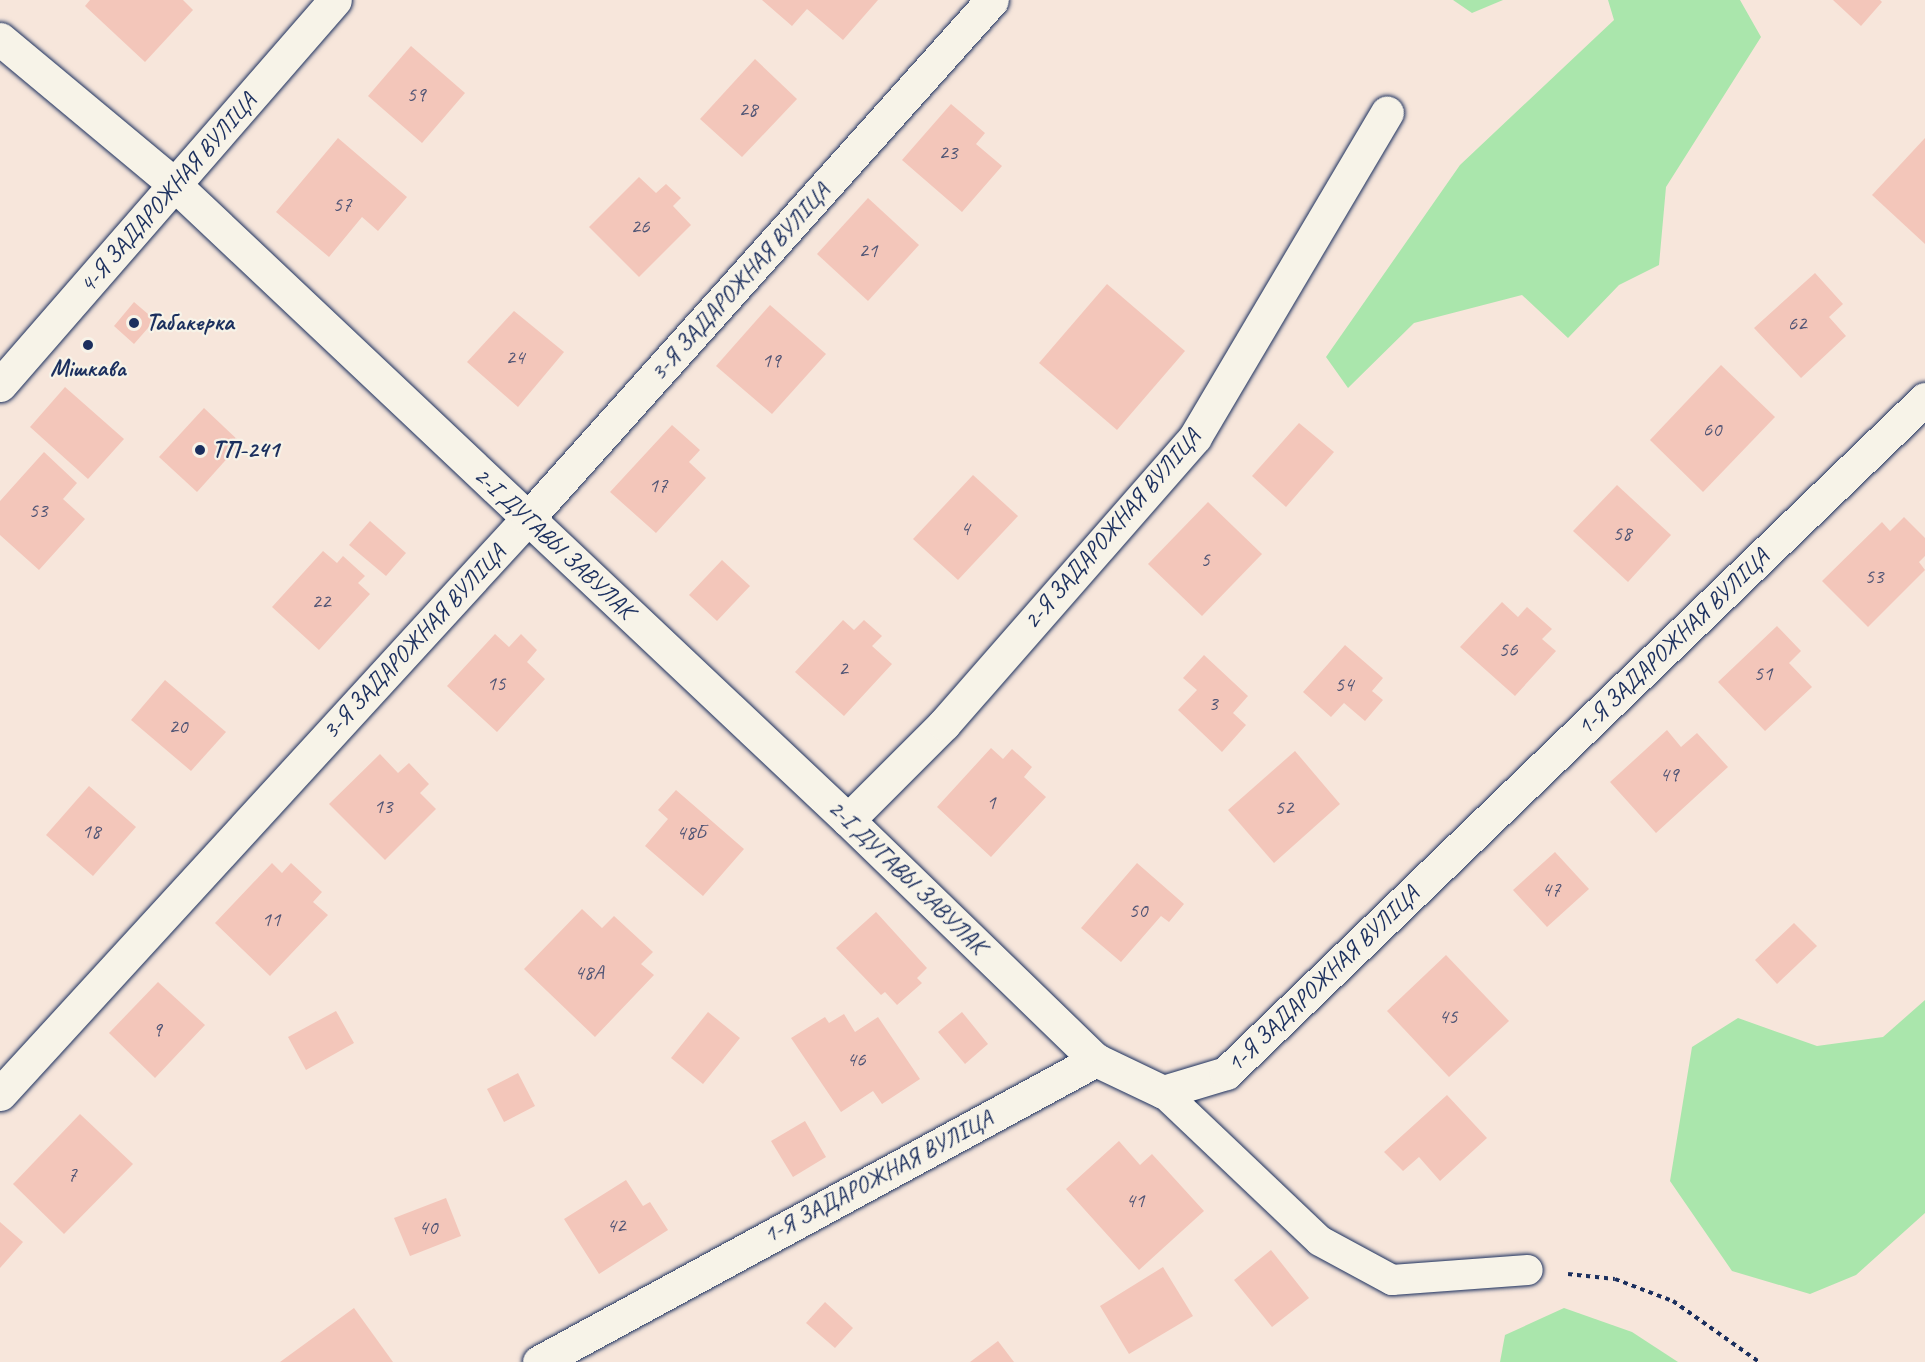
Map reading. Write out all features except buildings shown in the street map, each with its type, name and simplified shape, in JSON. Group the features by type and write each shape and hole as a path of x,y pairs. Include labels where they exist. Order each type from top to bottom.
{"street":[{"name":"4-Я ЗАДАРОЖНАЯ ВУЛІЦА","path":"0,385 335,0"},
{"name":"3-Я ЗАДАРОЖНАЯ ВУЛІЦА","path":"0,1094 528,518 992,0"},
{"name":"2-І ДУГАВЫ ЗАВУЛАК","path":"0,39 175,185 848,820 1096,1060"},
{"name":"2-Я ЗАДАРОЖНАЯ ВУЛІЦА","path":"848,820 944,724 1195,437 1386,112"},
{"name":"1-Я ЗАДАРОЖНАЯ ВУЛІЦА","path":"1163,1092 1226,1073 1925,399"},
{"name":"1-Я ЗАДАРОЖНАЯ ВУЛІЦА","path":"539,1362 1096,1060"},
{"path":"1096,1060 1163,1092"}],"lane":[{"path":"1163,1092 1320,1241 1392,1280 1528,1270"}],"path":[{"path":"1528,1270 1616,1279 1673,1301 1759,1362"}],"green space":[{"path":"1453,0 1503,0 1472,13"},
{"path":"1608,0 1740,0 1761,37 1666,187 1659,265 1619,285 1568,338 1522,295 1414,323 1348,388 1326,357 1460,165 1614,20"},
{"path":"1925,1000 1925,1213 1856,1275 1810,1294 1732,1271 1670,1181 1692,1047 1738,1018 1817,1046 1883,1037"},
{"path":"1564,1308 1632,1332 1678,1362 1500,1362 1505,1335"}],"place":[{"name":"Табакерка","path":"134,323"},
{"name":"Мішкава","path":"88,345"},
{"name":"ТП-241","path":"200,450"}]}
